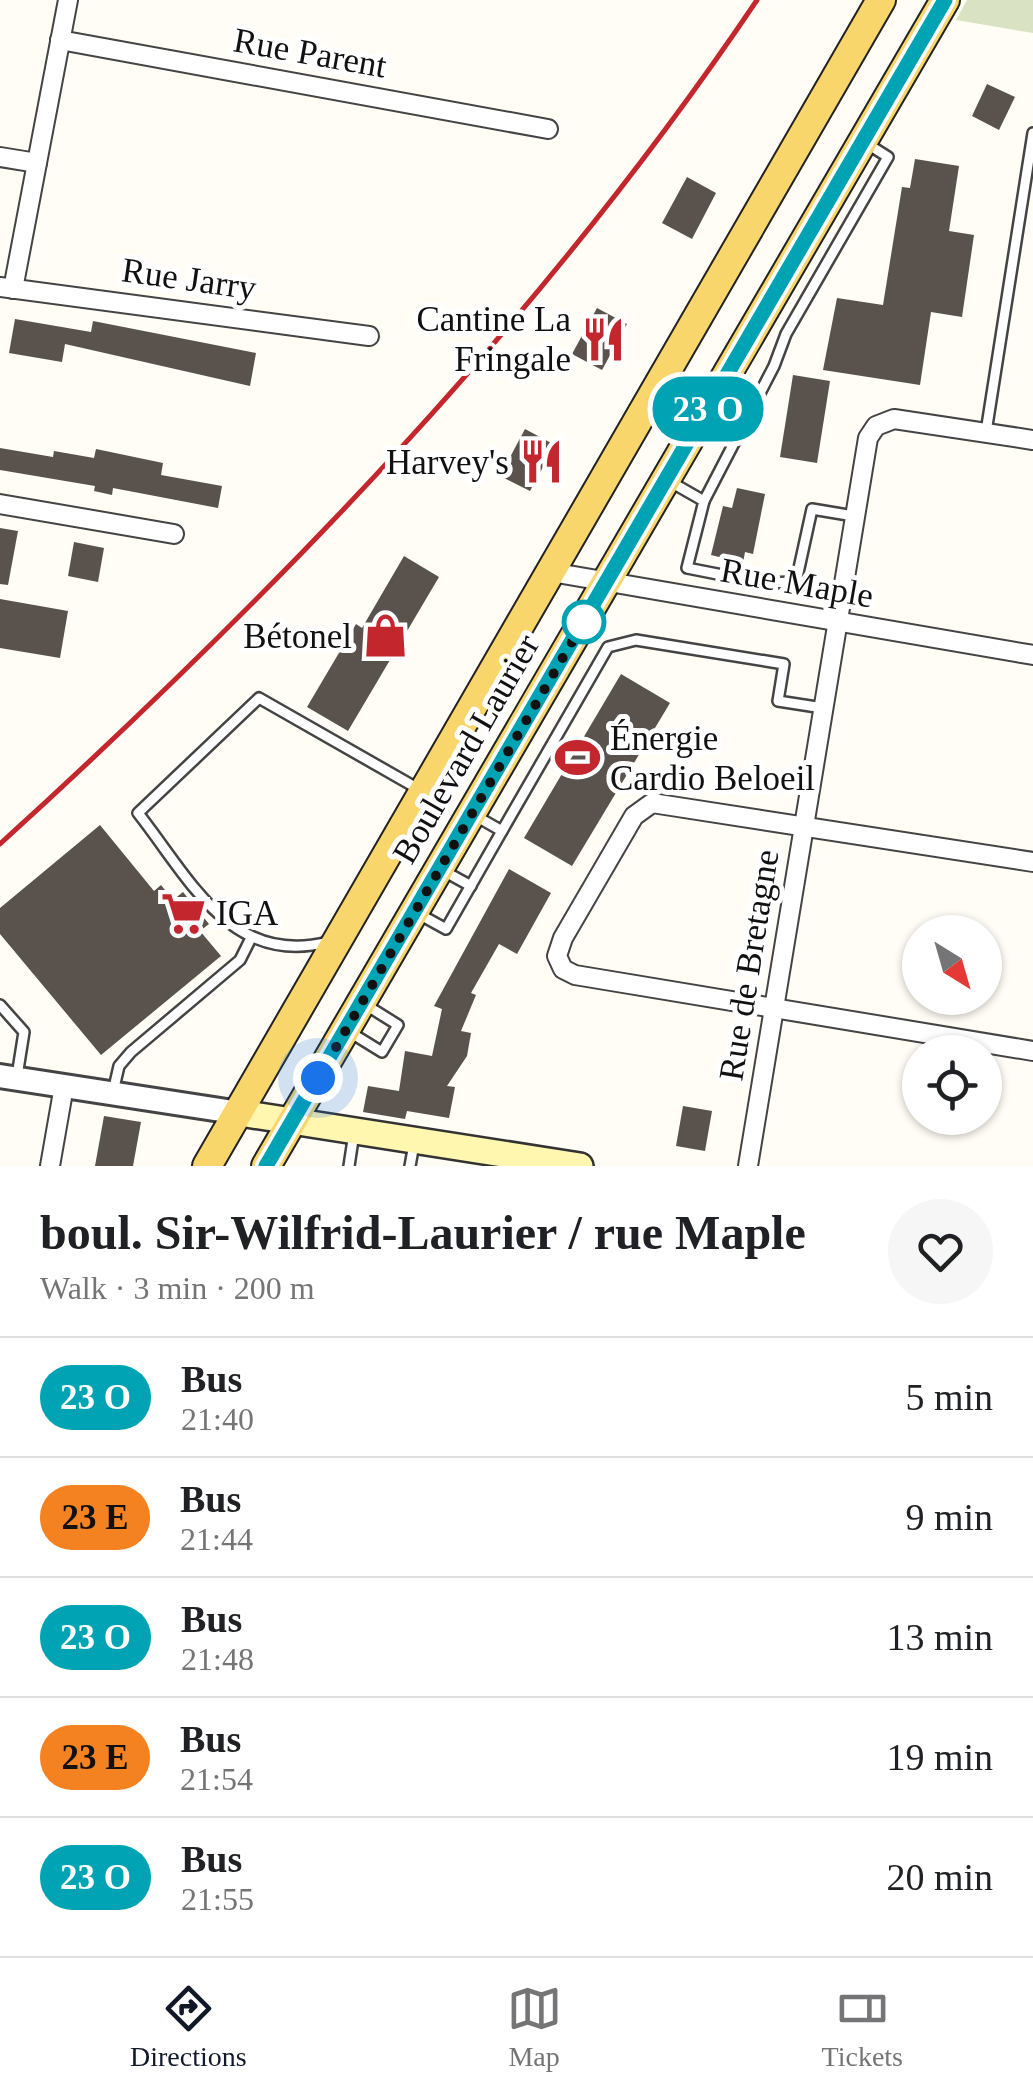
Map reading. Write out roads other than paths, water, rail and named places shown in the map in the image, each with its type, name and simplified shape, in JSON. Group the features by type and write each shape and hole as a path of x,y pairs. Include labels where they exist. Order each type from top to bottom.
{"main road":[{"name":"Boulevard Laurier","path":"207,1166 881,0"},
{"name":"Boulevard Laurier","path":"267,1165 945,0"},
{"path":"240,1114 414,1140 481,1158 580,1166"}],"street":[{"path":"6,288 36,163 68,0"},
{"name":"Rue Parent","path":"60,40 548,130"},
{"path":"0,157 36,163"},
{"name":"Rue Jarry","path":"6,288 369,336"},
{"name":"Rue de Bretagne","path":"748,1166 868,438 880,423 900,419 986,433"},
{"path":"986,433 1033,440"},
{"path":"0,504 174,534"},
{"name":"Rue Maple","path":"551,572 1033,655"},
{"path":"1033,862 666,803 646,805 634,816 563,938 558,961 575,975 1033,1051"},
{"path":"8,1077 240,1114"},
{"path":"50,1166 64,1086"}],"lane":[{"path":"986,433 1033,133"},
{"path":"854,516 812,509 796,582 762,584 687,568 704,501 786,334 888,157 864,142"},
{"path":"803,246 828,260"},
{"path":"761,319 786,334"},
{"path":"715,397 747,415"},
{"path":"667,480 704,501"},
{"path":"415,912 446,930 608,646 636,640 784,664 778,700 823,708"},
{"path":"340,939 293,950 251,938 217,913 138,813 259,698 424,792"},
{"path":"472,814 502,832"},
{"path":"440,868 471,886"},
{"path":"112,1094 124,1060 240,960 251,938"},
{"path":"346,1030 382,1052 398,1025 362,1003"},
{"path":"0,1005 24,1032 8,1077"},
{"path":"349,1166 355,1130"},
{"path":"410,1166 414,1140"}],"railway":[{"path":"0,844 206,649 404,445 589,229 757,0"}],"place":[{"name":"Cantine La Fringale","path":"604,339"},
{"name":"Harvey's","path":"542,462"},
{"name":"Bétonel","path":"385,636"},
{"name":"Énergie Cardio Beloeil","path":"577,758"},
{"name":"IGA","path":"183,913"}]}
